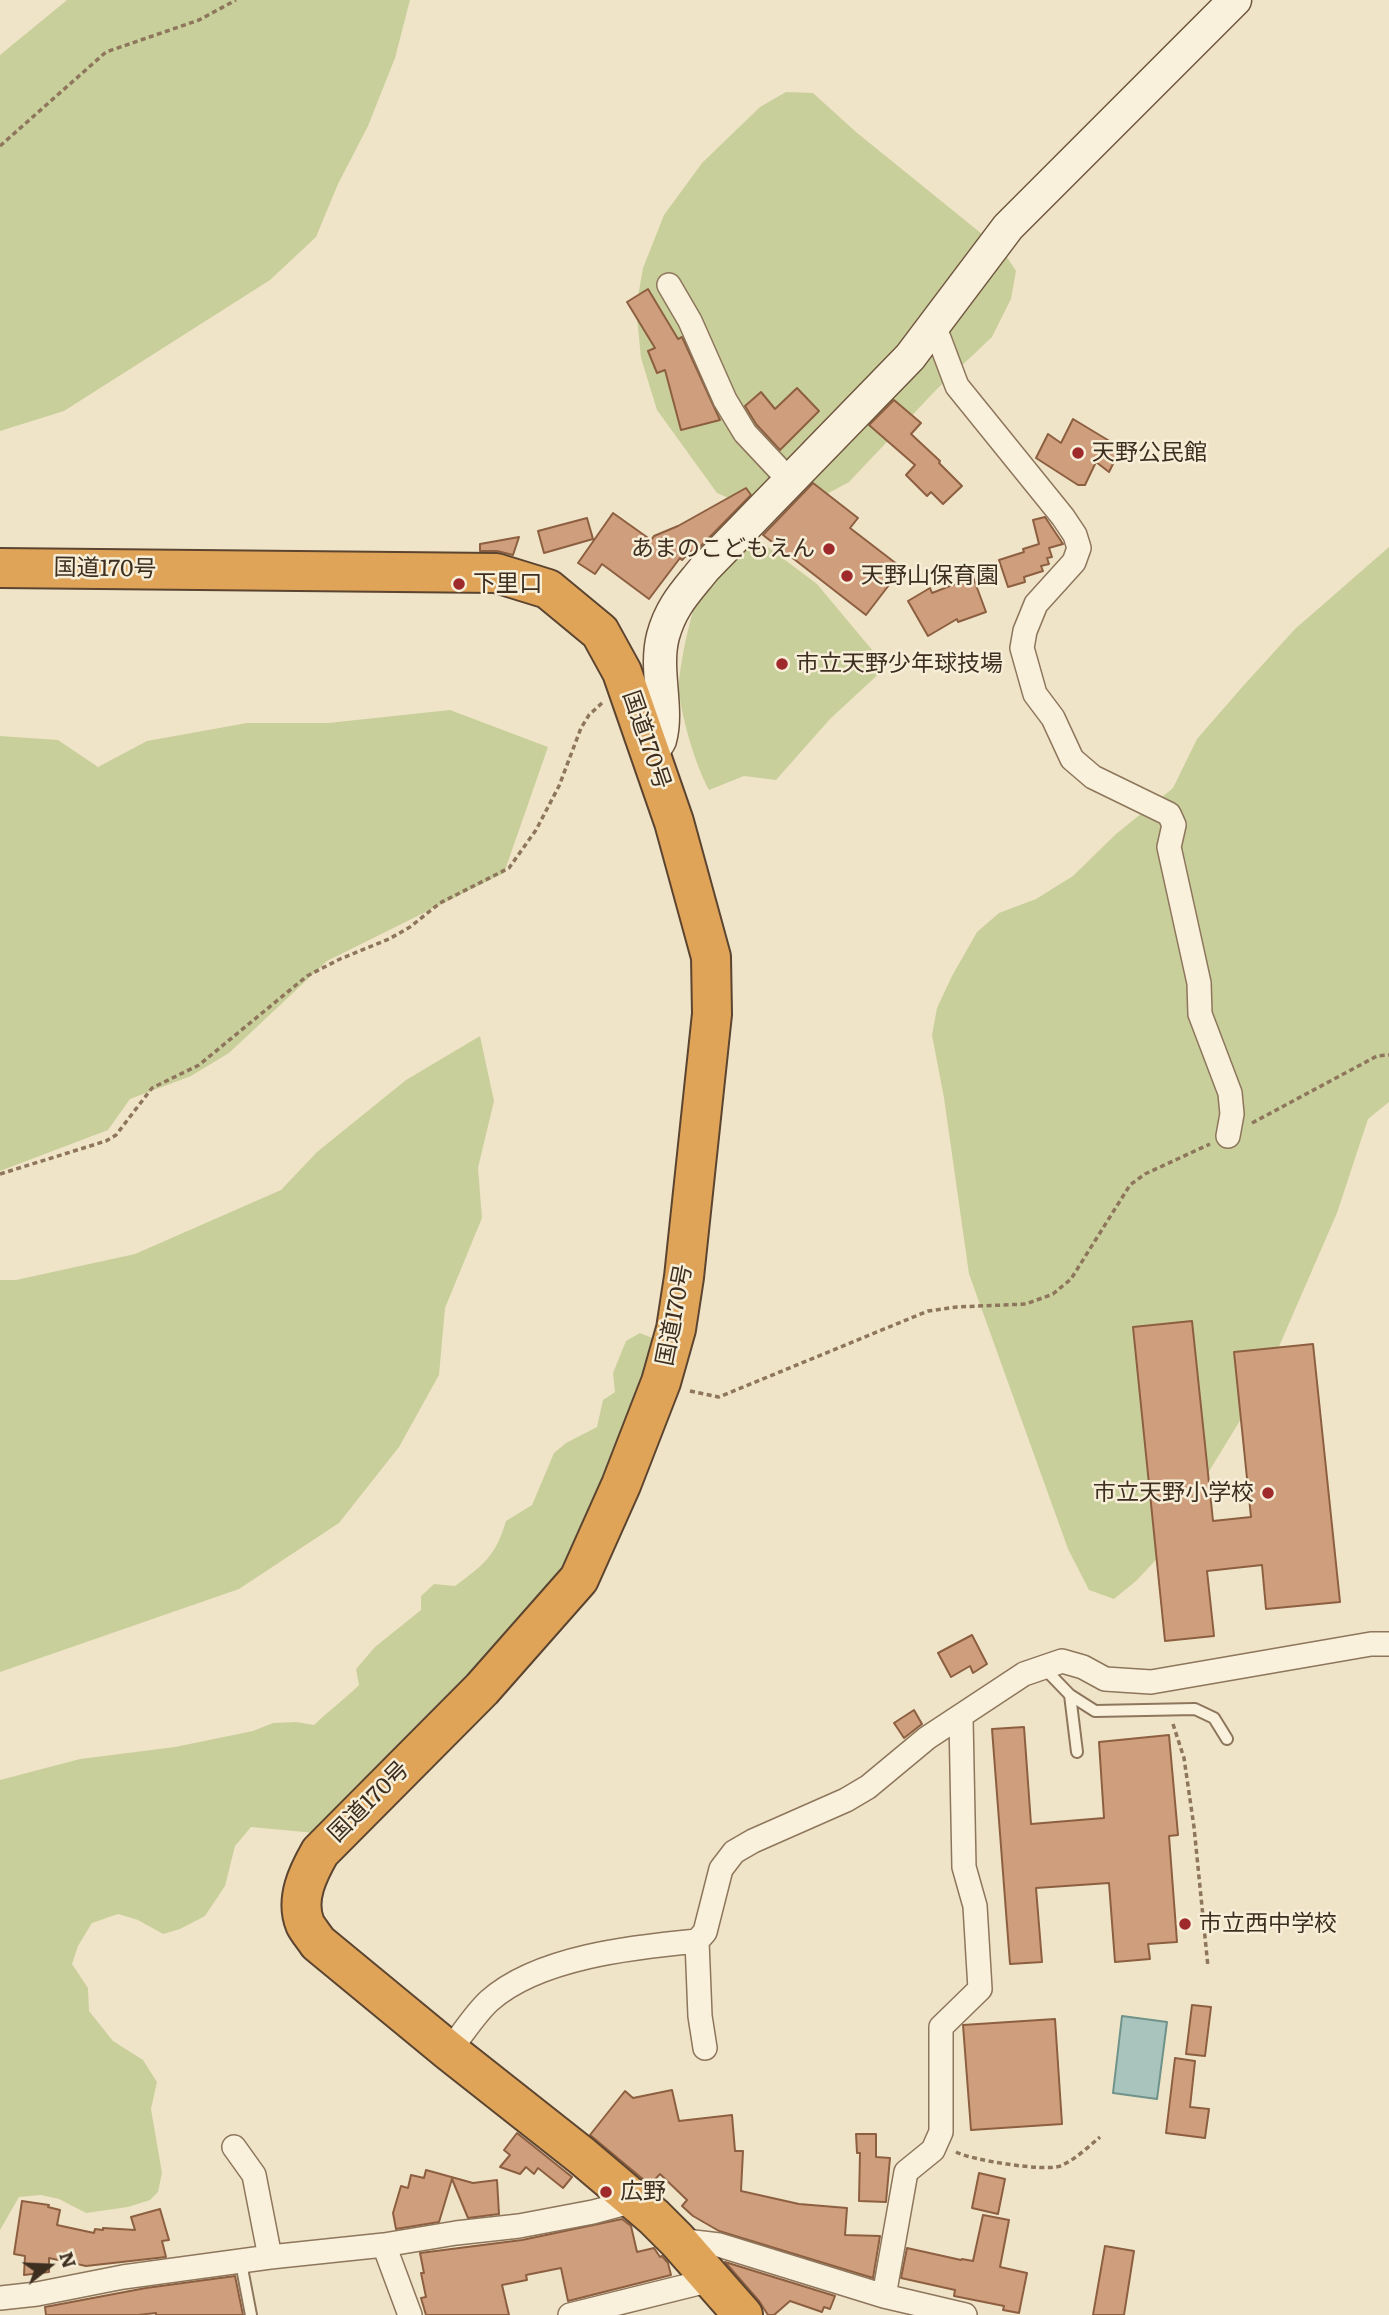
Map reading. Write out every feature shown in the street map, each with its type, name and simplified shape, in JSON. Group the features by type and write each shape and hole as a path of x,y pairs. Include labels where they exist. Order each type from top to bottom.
{"highway":[{"name":"国道170号","path":"0,568 496,573 548,589 600,632 622,672 674,822 711,957 712,1014 676,1329 661,1382 621,1485 579,1579 482,1689 320,1852 307,1875 302,1898 304,1922 318,1943 634,2201 677,2239 743,2315"}],"street":[{"path":"650,752 659,743 662,725 659,670 662,639 672,610 705,568 910,357 1009,228 1235,0"},
{"path":"669,285 690,321 725,400 745,433 790,481"},
{"path":"934,326 957,386 1075,535 1079,548 1074,562 1036,604 1025,631 1022,648 1035,694 1053,718 1072,759 1093,777 1169,814 1174,825 1169,847 1199,983 1200,1014 1230,1094 1232,1114 1228,1136"},
{"path":"449,2051 489,2001 516,1982 571,1960 697,1941 705,1932 721,1869 734,1852 868,1787 927,1738 1024,1674 1062,1661 1105,1679 1151,1682 1371,1644 1389,1644"},
{"path":"884,2296 906,2172 933,2150 941,2132 941,2027 980,1989 975,1906 964,1867 961,1718"},
{"path":"697,1941 700,2016 705,2048"},
{"path":"234,2147 254,2175 270,2257"},
{"path":"0,2298 37,2294 123,2277 384,2245 531,2223 593,2212 634,2201"},
{"path":"677,2239 730,2248 884,2296 965,2315"},
{"path":"384,2245 410,2315"},
{"path":"569,2315 711,2280"}],"lane":[{"path":"1043,1667 1070,1695 1095,1711 1195,1709 1214,1718 1227,1739"},
{"path":"1070,1695 1077,1752"},
{"path":"241,2263 251,2315"}],"path":[{"path":"0,146 106,52 198,20 236,0"},
{"path":"0,1174 106,1141 116,1135 152,1088 199,1065 307,976 340,958 389,939 410,927 440,903 509,868 536,830 559,786 581,728 589,715 627,685"},
{"path":"661,1382 719,1397 928,1311 1026,1304 1053,1294 1071,1279 1130,1185 1145,1174 1228,1136 1377,1056 1389,1055"},
{"path":"1166,1708 1176,1730 1186,1772 1196,1838 1208,1967"},
{"path":"937,2141 962,2155 1002,2163 1058,2167 1100,2137"}],"green space":[{"path":"67,0 410,0 395,58 368,126 338,184 316,237 270,280 64,411 0,431 0,55"},
{"path":"786,92 813,93 856,132 1003,251 1016,271 1011,299 992,337 936,390 849,482 801,508 766,515 717,493 657,410 641,358 636,308 643,268 664,215 702,163 760,107"},
{"name":"市立天野少年球技場","path":"752,535 817,584 878,657 883,670 830,719 776,780 744,776 709,790 694,756 681,704 679,683 683,654 690,621 703,584 718,566"},
{"path":"1389,547 1389,1102 1368,1119 1337,1213 1274,1358 1241,1419 1197,1491 1170,1545 1136,1581 1114,1599 1089,1590 1068,1549 969,1274 944,1098 932,1035 937,1008 977,932 999,913 1036,899 1073,876 1116,834 1173,788 1197,739 1244,685 1295,629"},
{"path":"450,710 548,747 504,873 327,961 229,1053 191,1076 130,1099 108,1130 0,1171 0,736 58,740 98,767 147,741 247,723 328,723"},
{"path":"480,1036 494,1101 478,1168 482,1218 445,1308 439,1375 399,1447 339,1523 239,1589 0,1672 0,1280 16,1280 135,1254 281,1190 317,1152 406,1080"},
{"path":"640,1333 657,1340 573,1565 495,1660 315,1833 251,1827 235,1846 225,1886 205,1916 180,1929 163,1934 138,1920 118,1914 92,1923 78,1946 72,1964 88,1988 89,2011 113,2041 143,2060 157,2082 151,2109 162,2173 158,2192 150,2200 128,2207 86,2213 59,2199 41,2195 19,2197 0,2230 0,1780 80,1759 175,1747 253,1731 273,1723 296,1722 314,1725 359,1685 356,1669 375,1647 421,1610 421,1596 434,1584 455,1586 488,1558 498,1543 506,1521 532,1505 554,1453 566,1443 597,1427 603,1400 615,1392 613,1373 626,1341"}],"water":[{"path":"1122,2016 1167,2022 1157,2099 1113,2093"}],"building":[{"path":"648,289 678,339 682,337 720,420 681,430 665,370 657,373 648,351 655,348 627,302"},
{"path":"797,388 819,411 780,450 756,424 745,406 761,392 775,409"},
{"path":"894,400 921,423 911,434 962,486 943,504 931,492 927,496 906,475 915,465 869,425"},
{"name":"天野公民館","path":"1073,419 1121,448 1109,472 1096,462 1085,485 1078,485 1036,458 1048,434 1061,443"},
{"name":"あまのこどもえん","path":"813,483 858,518 850,528 902,568 866,615 763,535"},
{"path":"746,488 751,495 693,554 691,551 682,560 680,558 649,599 602,564 595,574 578,563 613,513 651,540"},
{"path":"1045,517 1063,544 1049,548 1052,557 1047,558 1049,564 1041,566 1043,571 1024,577 1025,582 1008,587 999,560 1039,544 1033,520"},
{"path":"587,518 593,539 544,553 538,531"},
{"path":"519,537 513,555 480,551 480,544"},
{"path":"973,577 986,612 958,622 957,619 928,636 908,601 930,588 932,593"},
{"path":"1192,1321 1213,1521 1251,1517 1234,1352 1313,1344 1340,1602 1266,1609 1262,1565 1207,1571 1214,1636 1165,1641 1133,1327"},
{"path":"972,1635 987,1664 973,1673 970,1666 951,1677 938,1653"},
{"path":"914,1710 922,1724 904,1738 894,1723"},
{"path":"1024,1727 1031,1824 1104,1818 1099,1742 1169,1735 1178,1835 1169,1836 1177,1942 1148,1944 1150,1959 1115,1962 1109,1883 1036,1888 1042,1962 1010,1964 992,1729"},
{"path":"1192,2005 1211,2007 1205,2056 1186,2054"},
{"path":"1055,2019 1062,2124 971,2130 963,2025"},
{"path":"1175,2058 1195,2061 1190,2107 1209,2109 1205,2138 1166,2133"},
{"path":"672,2090 679,2121 732,2115 735,2151 743,2151 741,2191 799,2204 847,2208 845,2235 880,2236 873,2278 719,2231 693,2216 682,2206 687,2200 660,2174 650,2185 590,2135 625,2091 633,2098"},
{"path":"517,2133 572,2177 563,2188 538,2168 534,2174 526,2167 520,2174 500,2167 510,2155 504,2150"},
{"path":"856,2134 876,2134 876,2157 890,2158 886,2202 859,2201 860,2153 857,2153"},
{"path":"426,2170 473,2183 497,2180 499,2214 468,2218 452,2179 439,2222 396,2229 393,2213 401,2186 408,2188 411,2175 424,2178"},
{"path":"979,2173 1005,2179 998,2214 972,2208"},
{"path":"22,2201 49,2205 48,2207 60,2210 57,2225 94,2233 95,2229 103,2228 135,2230 131,2217 160,2209 169,2240 162,2241 166,2257 86,2266 49,2258 49,2272 24,2275 25,2256 14,2254"},
{"path":"983,2215 1009,2220 1000,2267 1027,2273 1019,2313 1003,2310 1004,2306 954,2296 955,2290 901,2278 907,2248 973,2261"},
{"path":"622,2219 631,2226 637,2252 654,2248 668,2263 671,2275 568,2301 561,2268 526,2275 527,2280 502,2285 509,2315 426,2315 421,2298 426,2297 420,2253 522,2240"},
{"path":"1105,2246 1134,2251 1124,2315 1093,2315"},
{"path":"725,2262 835,2296 830,2309 824,2307 822,2312 790,2301 774,2315 768,2315"},
{"path":"235,2276 243,2315 46,2315 45,2307 146,2288"}],"place":[{"name":"天野公民館","path":"1078,453"},
{"name":"あまのこどもえん","path":"829,549"},
{"name":"天野山保育園","path":"847,576"},
{"name":"下里口","path":"459,584"},
{"name":"市立天野少年球技場","path":"782,664"},
{"name":"市立天野小学校","path":"1268,1493"},
{"name":"市立西中学校","path":"1185,1924"},
{"name":"広野","path":"606,2192"}]}
